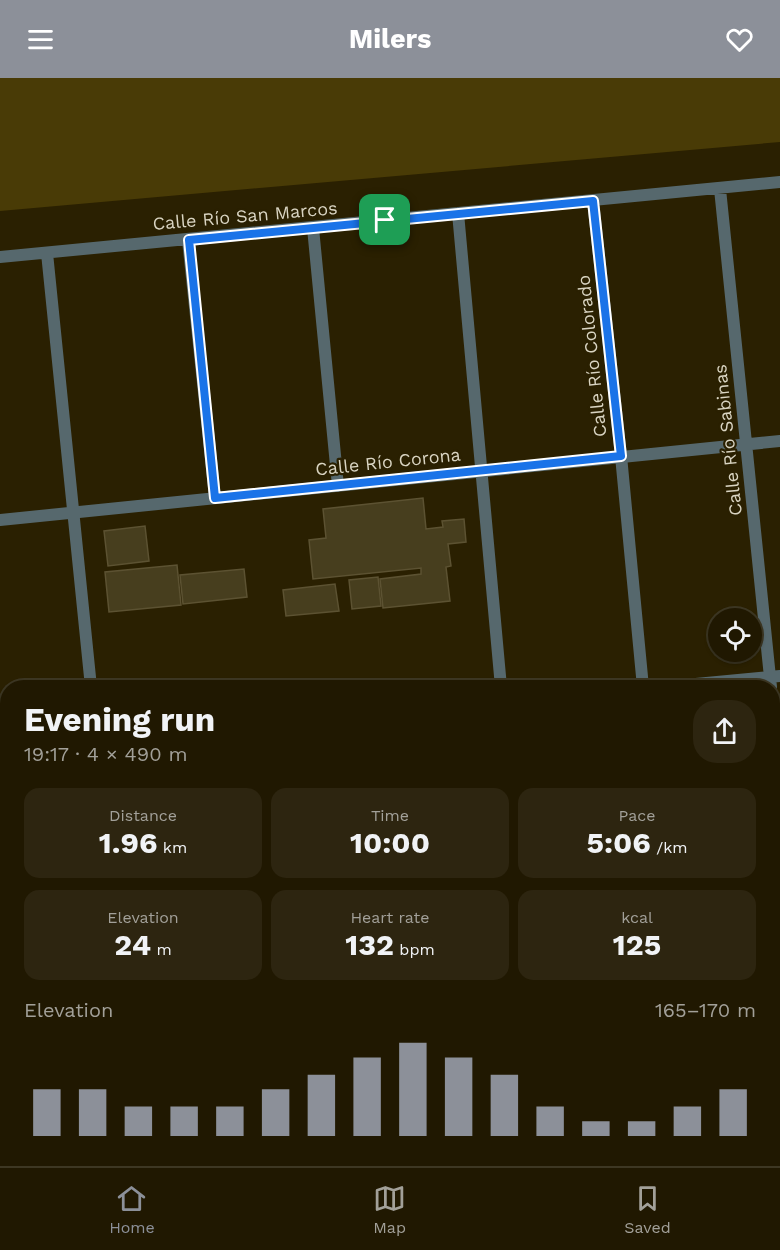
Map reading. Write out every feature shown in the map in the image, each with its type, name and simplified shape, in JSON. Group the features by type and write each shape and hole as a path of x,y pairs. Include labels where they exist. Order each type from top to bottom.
{"street":[{"name":"Calle Río San Marcos","path":"0,257 780,182"},
{"name":"Calle Río Sabinas","path":"720,189 746,445 774,680"},
{"name":"Calle Río Colorado","path":"593,201 642,680"},
{"path":"458,213 500,680"},
{"path":"313,228 338,486"},
{"path":"189,240 215,498"},
{"path":"47,253 90,680"},
{"name":"Calle Río Corona","path":"0,520 780,441"}],"shaded area":[{"path":"0,78 780,78 780,142 0,211"}],"building":[{"path":"423,498 426,529 443,527 442,521 464,519 466,542 448,544 451,566 446,567 450,601 383,608 380,579 421,574 421,568 313,579 309,540 326,538 323,509"},
{"path":"145,526 149,561 108,566 104,531"},
{"path":"177,565 181,605 109,612 105,572"},
{"path":"244,569 247,597 183,604 180,575"},
{"path":"378,577 381,606 352,609 349,580"},
{"path":"335,584 339,611 286,616 283,590"}],"route":[{"path":"593,201 621,456 215,498 189,240 385,220 593,201"}]}
